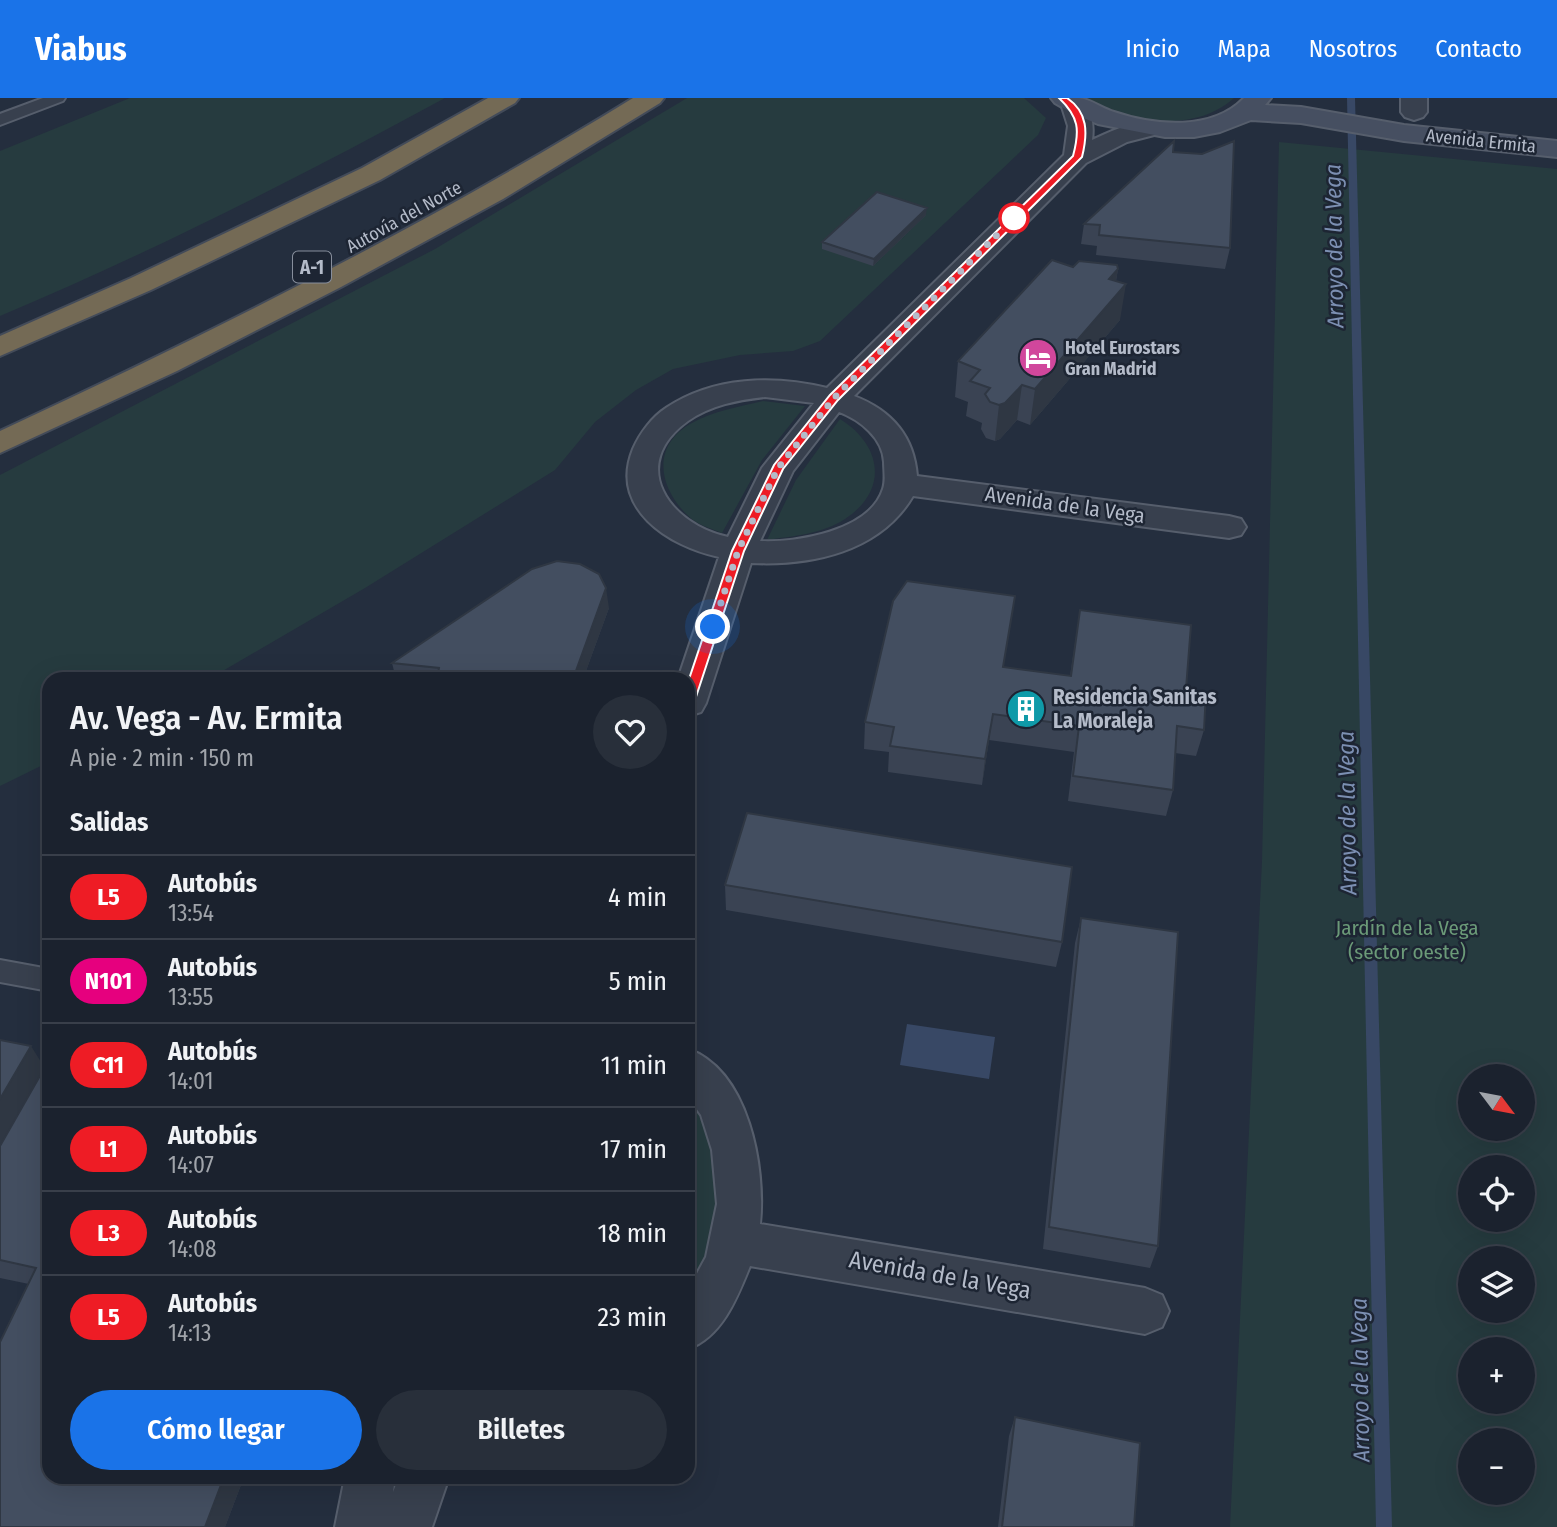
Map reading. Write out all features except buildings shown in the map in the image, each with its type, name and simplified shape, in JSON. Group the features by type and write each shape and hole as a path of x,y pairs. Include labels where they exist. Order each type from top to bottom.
{"highway":[{"path":"0,334 243,216 474,98"},
{"path":"0,347 141,284 371,174 506,98"},
{"name":"Autovía del Norte","path":"0,418 274,286 388,227 614,98"},
{"path":"0,443 120,388 315,289 540,166 651,98"}],"street":[{"path":"1070,102 1108,121 1149,129"},
{"path":"1070,102 1081,126 1082,141 1077,157"},
{"path":"695,682 738,551 778,468 834,398 1077,157 1118,137 1149,129 1205,127 1228,121 1252,105 1406,113"},
{"name":"Avenida Ermita","path":"1406,113 1557,128"},
{"name":"Avenida Ermita","path":"1406,113 1557,149"},
{"path":"765,388 800,390 834,398 872,417 892,438 901,461 901,484 892,503 874,522 847,538 813,550 775,555 738,551 698,539 678,529 657,512 644,489 643,468 648,447 660,429 680,413 716,396 765,388"},
{"name":"Avenida de la Vega","path":"901,484 1229,527"},
{"path":"695,1076 717,1101 735,1145 742,1190 735,1242 716,1286 695,1316"},
{"name":"Avenida de la Vega","path":"735,1242 816,1253 1145,1311"},
{"path":"361,1527 369,1484"},
{"path":"406,1527 421,1484"}],"lane":[{"path":"0,120 57,98"},
{"path":"0,971 42,979"}],"green space":[{"path":"130,98 445,98 225,213 0,316 0,151"},
{"path":"687,98 1024,98 1046,118 1038,135 820,341 793,351 740,355 673,369 636,390 595,422 555,470 365,588 221,672 42,672 42,765 0,786 0,475 435,249"},
{"path":"1086,98 1234,98 1200,117 1161,121 1121,114"},
{"name":"Jardín de la Vega (sector oeste)","path":"1279,142 1557,169 1557,1527 1230,1527 1262,861"},
{"path":"763,401 805,406 762,460 722,533 693,520 682,509 667,484 664,457 669,444 678,433 692,423 726,410"},
{"path":"840,419 865,442 872,454 875,468 869,495 845,519 827,528 767,540 796,480"},
{"path":"695,1108 712,1146 720,1193 718,1217 702,1266 695,1278"}],"water":[{"path":"907,1024 995,1037 989,1079 900,1065"}],"waterway":[{"name":"Arroyo de la Vega","path":"1351,98 1384,1527"}],"bus line":[{"name":"L5","path":"695,682 738,551 778,468 834,398 1077,157 1082,141 1081,126 1075,107 1064,98"}],"place":[{"name":"Hotel Eurostars Gran Madrid","path":"1038,358"},
{"name":"Residencia Sanitas La Moraleja","path":"1026,709"}],"route":[{"path":"713,627 738,551 778,468 834,398 885,348 1021,211 1014,218"}]}
